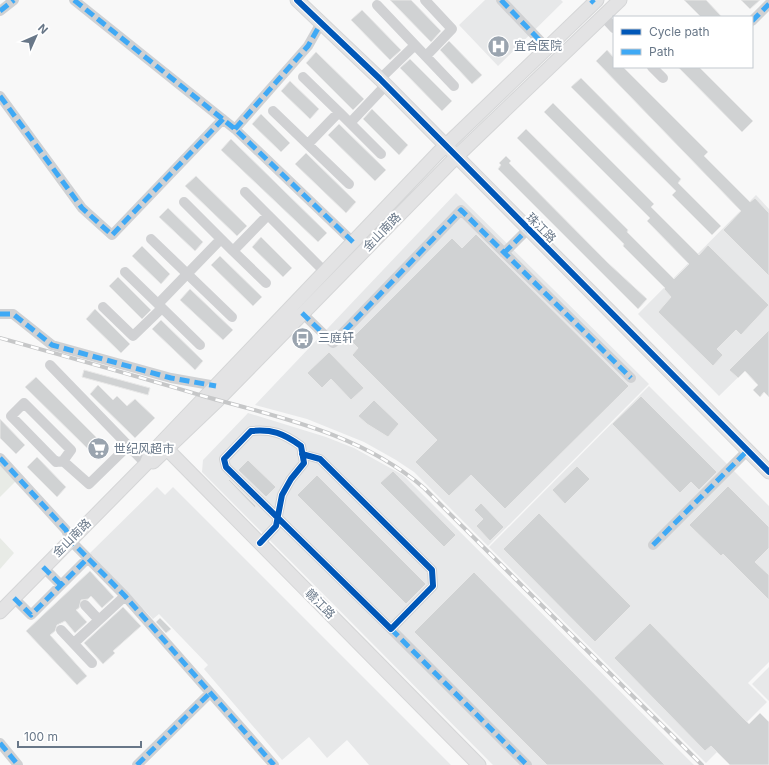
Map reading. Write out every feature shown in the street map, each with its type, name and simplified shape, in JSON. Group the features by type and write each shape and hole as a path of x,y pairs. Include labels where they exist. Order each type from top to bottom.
{"main road":[{"name":"金山南路","path":"164,446 302,313 456,157 620,0"},
{"name":"珠江路","path":"300,1 383,82 527,230 769,472"},
{"name":"金山南路","path":"0,612 146,464 155,461 164,446 216,386 353,242 445,146 594,1"},
{"path":"546,47 557,59"},
{"name":"赣江路","path":"164,446 479,765"}],"street":[{"path":"0,11 14,0"},
{"path":"74,0 235,129 353,242"},
{"path":"425,0 452,29 426,56"},
{"path":"501,0 546,47"},
{"path":"753,20 769,4"},
{"path":"377,5 454,86"},
{"path":"603,16 613,27"},
{"path":"235,129 308,46 317,28 322,23"},
{"path":"350,123 415,44"},
{"path":"653,68 662,78"},
{"path":"303,77 380,154"},
{"path":"0,96 82,208 112,235 223,119"},
{"path":"273,111 349,184"},
{"path":"308,144 339,112"},
{"path":"245,192 325,272"},
{"path":"184,202 266,283"},
{"path":"302,313 333,343 461,210 631,378"},
{"path":"233,251 268,215"},
{"path":"504,253 527,230"},
{"path":"151,239 232,317"},
{"path":"103,307 133,336 187,274 221,239"},
{"path":"125,272 200,345"},
{"path":"0,314 13,314 52,344 171,378 216,386"},
{"path":"50,366 146,464"},
{"path":"24,403 71,450 63,461 56,462 11,416 24,403"},
{"path":"260,543 276,526 278,517 282,496 304,463 301,446 289,437 268,429 251,430 224,459 226,467 278,517 527,765"},
{"path":"63,461 88,484 128,446"},
{"path":"653,545 747,451"},
{"path":"302,454 320,459 432,570 433,586 391,629"},
{"path":"0,458 66,530 70,540 124,596 274,765"},
{"path":"14,598 31,615 88,558"},
{"path":"43,567 61,585"},
{"path":"74,644 124,596"},
{"path":"85,605 99,620"},
{"path":"61,630 92,663"},
{"path":"137,765 210,692"},
{"path":"0,742 18,765"}],"shaded area":[{"name":"宜合医院","path":"485,0 561,0 563,2 498,66 459,25"},
{"path":"456,193 649,384 488,546 414,472 396,460 364,442 307,419 255,405"},
{"path":"756,195 769,209 769,347 719,396 638,314"},
{"path":"649,386 769,506 769,662 748,683 767,702 706,763 489,547"},
{"path":"248,413 326,437 354,448 403,475 694,765 493,765 202,472 203,460"},
{"path":"0,462 17,480 0,497"},
{"path":"157,487 165,495 173,487 451,765 369,765 347,740 327,758 309,737 282,760 204,669 208,665 159,614 153,619 90,553"},
{"path":"0,538 14,553 0,569"},
{"path":"769,667 769,701 752,684"}],"building":[{"path":"390,0 411,0 441,31 431,42"},
{"path":"684,0 706,0 721,16 700,16"},
{"path":"741,0 760,0 750,9"},
{"path":"362,10 401,50 390,60 351,20"},
{"path":"449,41 482,75 472,84 440,50"},
{"path":"607,50 613,57 613,68 624,68 708,152 704,156 750,202 755,198 769,213 769,276 723,230 741,211 596,61"},
{"path":"316,52 364,99 353,110 306,63"},
{"path":"410,59 452,101 442,111 400,68"},
{"path":"679,68 700,68 753,121 742,132"},
{"path":"581,78 681,179 678,183 721,226 712,235 672,195 676,191 571,87"},
{"path":"290,81 319,109 310,119 281,91"},
{"path":"553,103 654,204 651,207 699,255 708,245 769,305 741,335 736,330 717,349 723,355 713,366 658,312 671,297 664,289 665,288 623,246 624,244 517,138 526,129 628,230 627,232 674,279 689,264 647,221 650,218 544,112"},
{"path":"372,109 408,145 399,155 363,119"},
{"path":"261,114 290,143 281,152 252,124"},
{"path":"339,124 386,170 375,181 328,135"},
{"path":"231,139 327,233 318,242 221,150"},
{"path":"306,153 356,202 346,213 295,164"},
{"path":"506,156 511,161 509,163 608,263 647,299 638,309 498,169 501,165 499,163"},
{"path":"196,176 247,226 237,236 185,186"},
{"path":"168,208 203,242 195,251 159,217"},
{"path":"476,234 629,386 505,509 471,475 449,496 415,462 437,440 352,355 358,348 350,340 452,238 462,248"},
{"path":"261,237 292,268 283,277 252,247"},
{"path":"142,246 170,274 161,284 132,256"},
{"path":"220,256 262,297 253,306 211,265"},
{"path":"118,277 151,310 142,319 109,286"},
{"path":"190,289 233,330 223,340 180,300"},
{"path":"95,309 130,344 121,353 86,319"},
{"path":"161,320 203,361 195,370 152,329"},
{"path":"769,330 769,397 764,392 760,397 753,390 758,385 745,371 738,378 729,370"},
{"path":"329,352 364,388 351,400 331,379 322,388 307,373"},
{"path":"84,370 150,388 148,395 82,377"},
{"path":"36,377 98,439 88,449 25,387"},
{"path":"98,385 113,400 117,396 127,406 135,399 155,418 135,438 90,394"},
{"path":"641,396 717,472 699,490 691,482 680,493 612,424"},
{"path":"374,400 399,424 388,437 367,424 358,416"},
{"path":"0,419 25,445 16,454 0,438"},
{"path":"37,457 66,487 57,497 27,467"},
{"path":"248,460 276,487 266,497 238,470"},
{"path":"577,466 590,479 565,504 552,490"},
{"path":"393,471 456,535 444,547 380,483"},
{"path":"317,475 426,584 406,604 297,495"},
{"path":"229,479 256,506 255,508 228,480"},
{"path":"728,486 769,527 769,548 755,562 769,575 769,600 723,554 721,556 689,525"},
{"path":"481,503 504,527 490,541 476,526 483,519 474,510"},
{"path":"539,513 631,606 595,642 503,549"},
{"path":"90,571 114,597 102,608 91,596 88,599 81,600 79,608 76,610 87,622 75,633 65,621 57,625 55,631 50,635 87,676 77,685 26,631"},
{"path":"474,572 665,765 547,765 414,632"},
{"path":"123,607 141,626 113,651 115,653 103,664 84,643"},
{"path":"160,618 171,629 166,633 156,622"},
{"path":"650,623 749,724 760,713 769,722 769,765 730,765 711,746 705,751 614,658"}],"railway":[{"path":"0,338 262,412 320,430 374,454 400,469 424,488 702,765"}],"marked path":[{"path":"0,11 14,0"},
{"path":"74,0 235,129 353,242"},
{"path":"501,0 546,47"},
{"path":"591,0 594,3"},
{"path":"753,20 769,4"},
{"path":"235,129 308,46 321,23"},
{"path":"0,96 82,208 112,235 223,119"},
{"path":"302,313 333,343 461,210 631,378"},
{"path":"504,253 527,230"},
{"path":"0,314 13,314 52,345 171,378 216,386"},
{"path":"653,545 747,451"},
{"path":"0,458 66,530 70,540 125,596 274,765"},
{"path":"14,598 31,615 88,558"},
{"path":"43,567 61,585"},
{"path":"391,629 527,765"},
{"path":"137,765 210,693"},
{"path":"0,743 18,765"}],"cycle path":[{"path":"297,0 380,79 769,472"},
{"path":"260,543 276,526 282,495 291,479 304,463 301,446 289,438 271,431 251,431 224,459 226,467 391,629 433,586 432,570 320,459 302,454"}],"place":[{"name":"宜合医院","path":"499,46"},
{"name":"三庭轩","path":"303,338"},
{"name":"世纪风超市","path":"99,449"}]}
